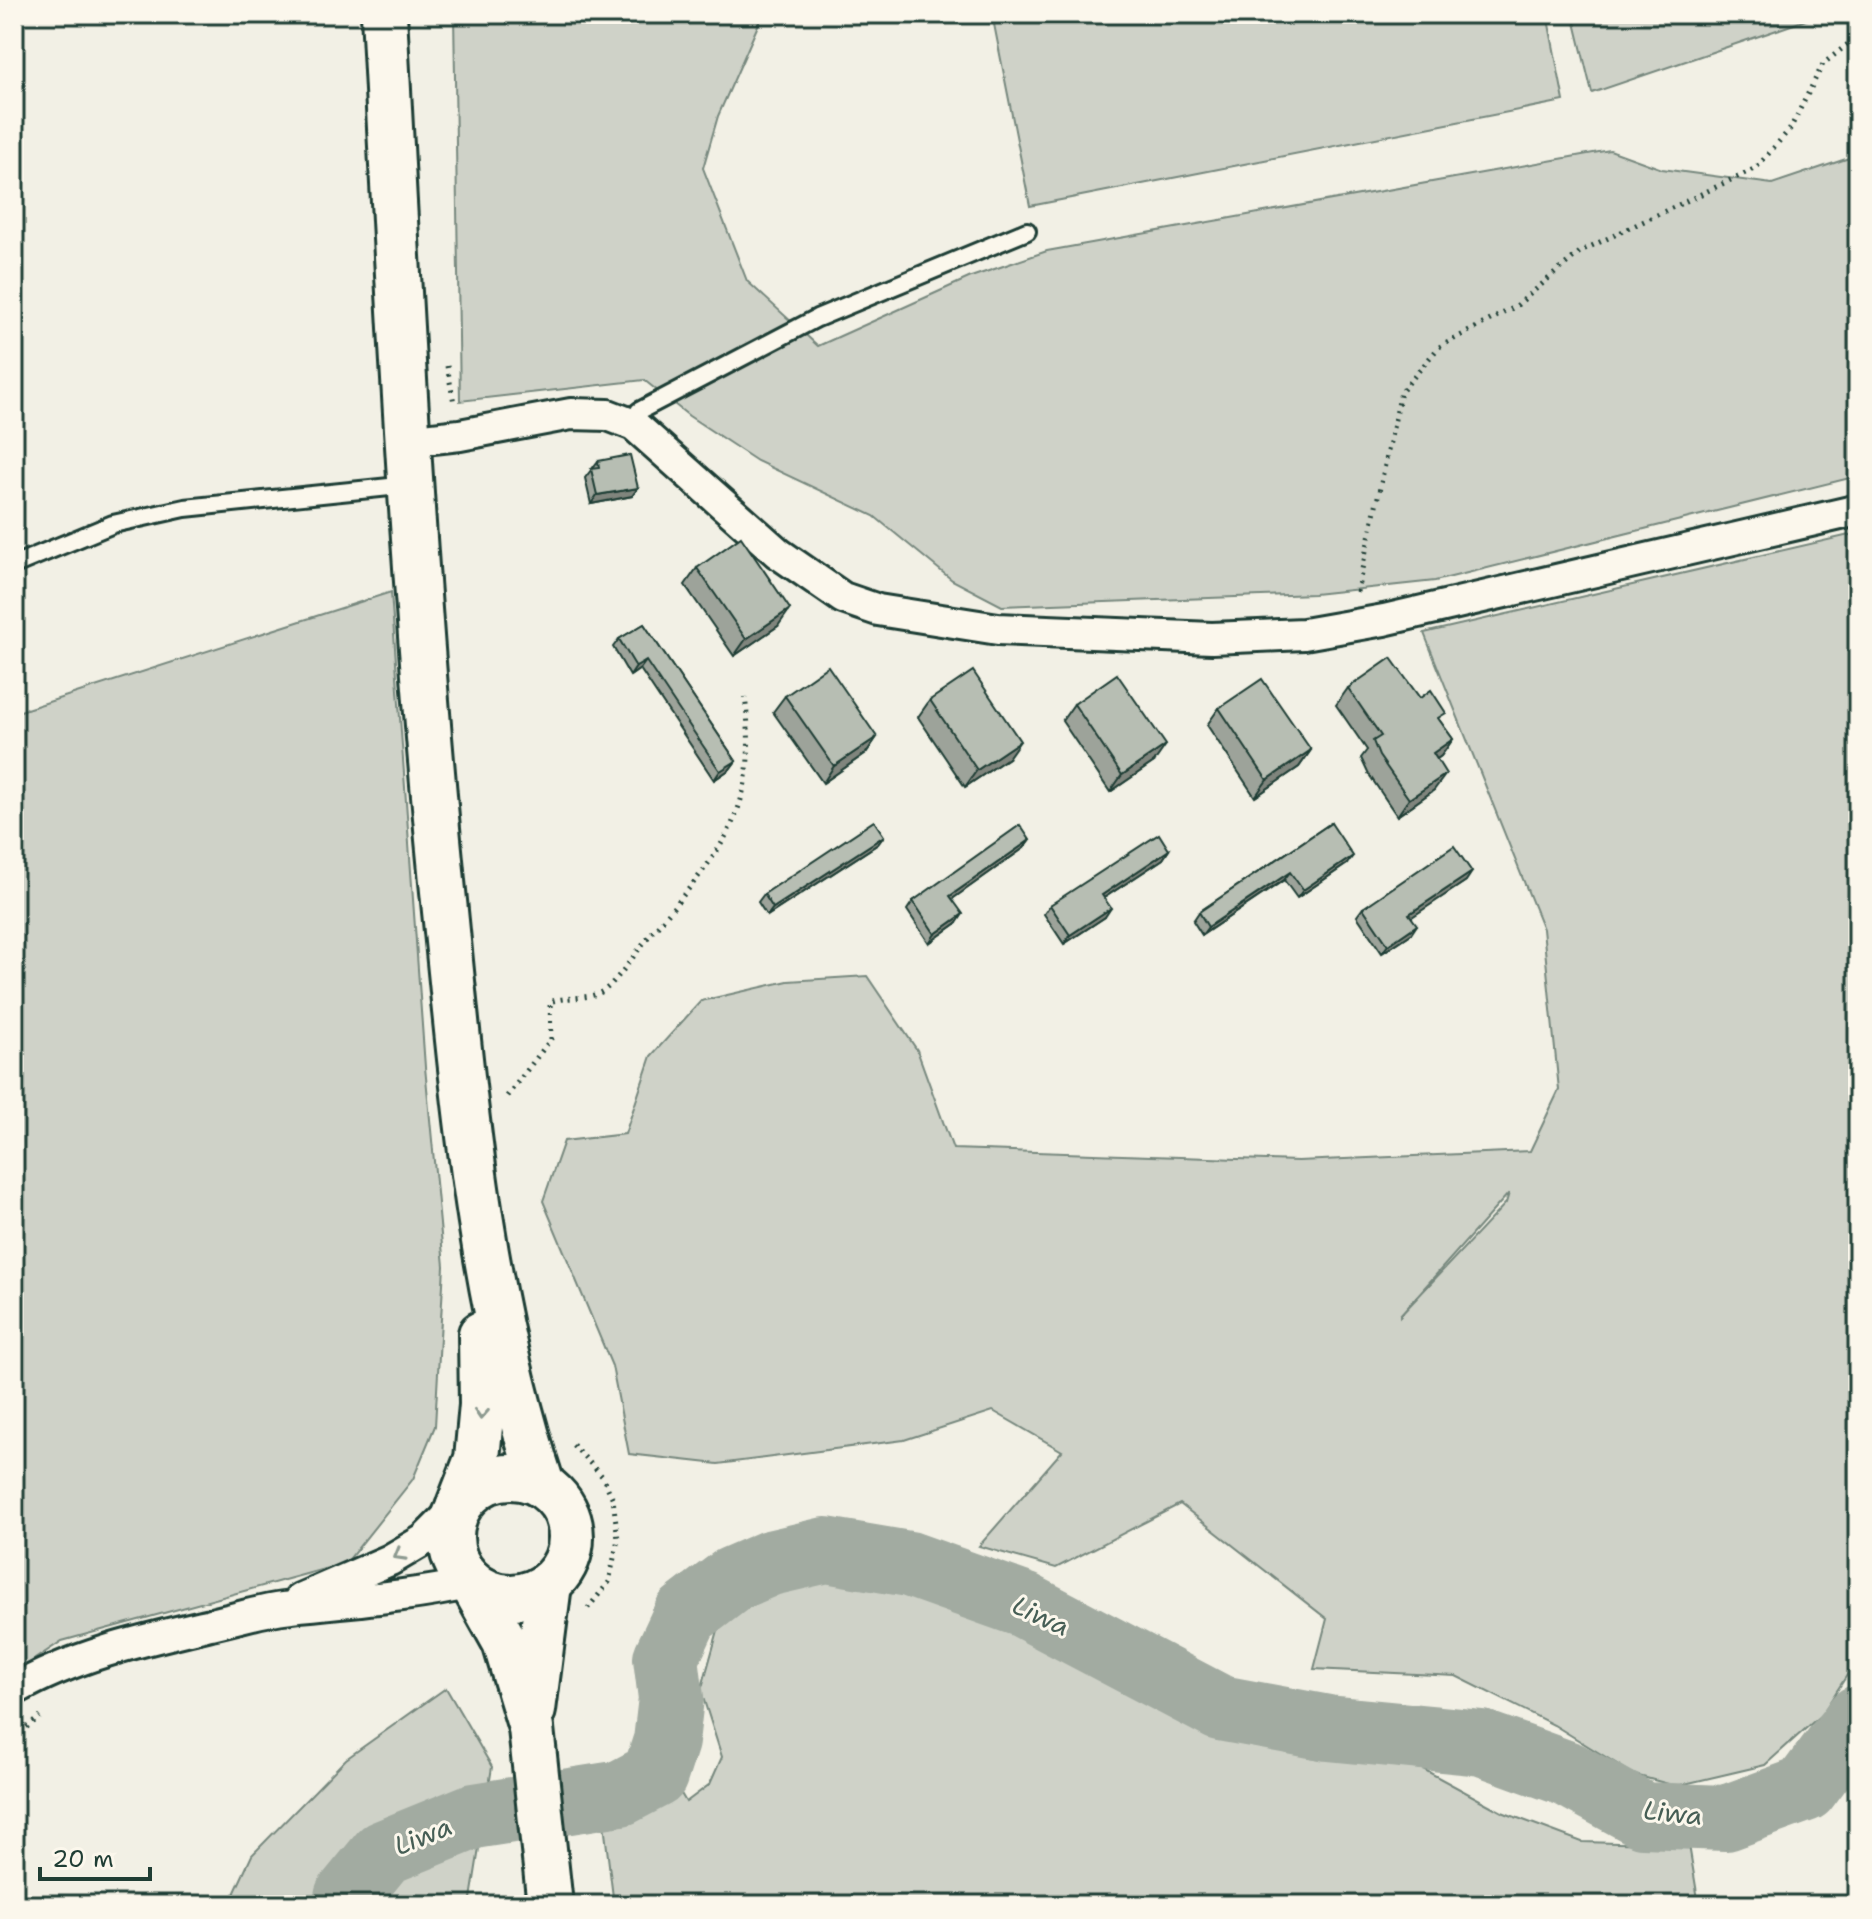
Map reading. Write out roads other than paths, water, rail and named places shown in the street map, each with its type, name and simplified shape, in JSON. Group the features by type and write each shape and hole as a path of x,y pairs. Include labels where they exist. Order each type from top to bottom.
{"main road":[{"path":"384,14 409,485 441,875 479,1224 515,1402 542,1485 565,1510 571,1530 566,1559 549,1584 531,1594 510,1597 490,1594 472,1583"},
{"path":"479,1224 482,1405 477,1459 451,1525 451,1547 458,1567 472,1583 505,1642 531,1728 550,1905"},
{"path":"459,1505 471,1491 496,1479 525,1478 542,1485"},
{"path":"531,1728 549,1584"}],"street":[{"path":"406,441 460,435 571,414 608,415 634,425 778,553 843,598 878,610 998,629 1146,636 1289,635 1350,626 1858,510"},
{"path":"14,1690 46,1672 89,1655 280,1608 390,1560 424,1540 459,1505"},
{"path":"280,1608 340,1604 472,1583"}],"lane":[{"path":"634,425 639,411 817,318 1027,231"},
{"path":"14,565 113,524 185,508 409,485"}],"waterway":[{"name":"Liwa","path":"346,1905 347,1897 383,1853 474,1816 621,1793 655,1775 666,1741 671,1698 666,1658 686,1615 733,1579 770,1563 826,1550 909,1564 1024,1605 1220,1708 1328,1728 1482,1743 1568,1774 1643,1815 1726,1818 1805,1789 1858,1718"}]}
